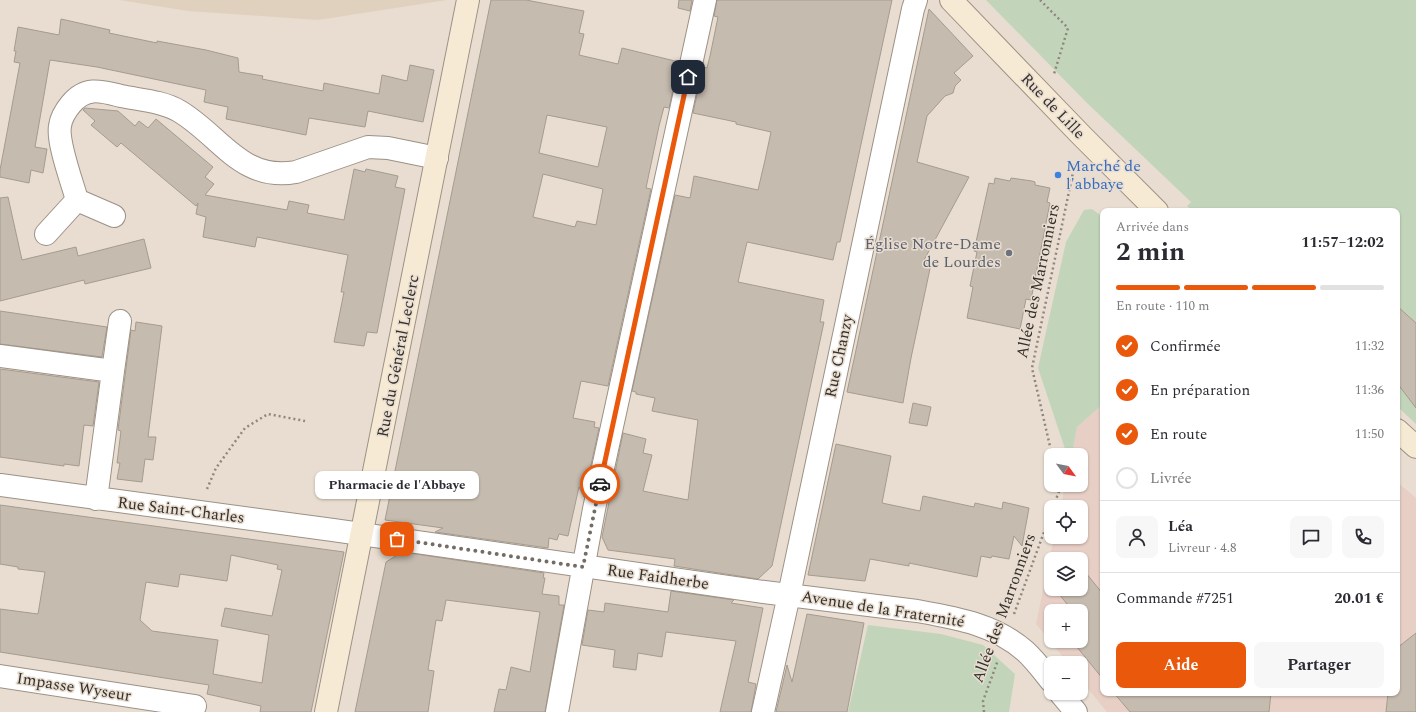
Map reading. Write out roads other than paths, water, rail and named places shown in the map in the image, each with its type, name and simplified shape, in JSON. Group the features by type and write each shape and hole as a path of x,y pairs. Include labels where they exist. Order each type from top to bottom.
{"street":[{"name":"Rue du Général Leclerc","path":"326,712 468,0"},
{"path":"558,712 597,494 705,0"},
{"name":"Rue Chanzy","path":"762,712 789,595 912,9 916,0"},
{"name":"Rue de Lille","path":"951,0 1081,135 1154,208"},
{"path":"77,200 61,142 60,124 66,112 75,100 80,96 91,92 111,94 173,108 185,115 242,162 255,169 270,173 284,174 296,172 368,147 388,148 437,158"},
{"path":"77,200 114,216"},
{"path":"46,234 77,200"},
{"path":"96,499 120,321"},
{"path":"0,356 113,371"},
{"path":"1400,433 1416,447"},
{"name":"Rue Saint-Charles","path":"0,485 362,534"},
{"name":"Rue Faidherbe","path":"362,534 583,567 789,595"},
{"name":"Avenue de la Fraternité","path":"789,595 896,608 945,616 980,625 1006,637 1026,652 1044,673"},
{"name":"Impasse Wyseur","path":"0,676 195,706"},
{"path":"1066,700 1076,712"}],"place":[{"name":"Marché de l'abbaye","path":"1058,175"},
{"name":"Église Notre-Dame de Lourdes","path":"1009,253"},
{"name":"Pharmacie de l'Abbaye","path":"397,539"}]}
